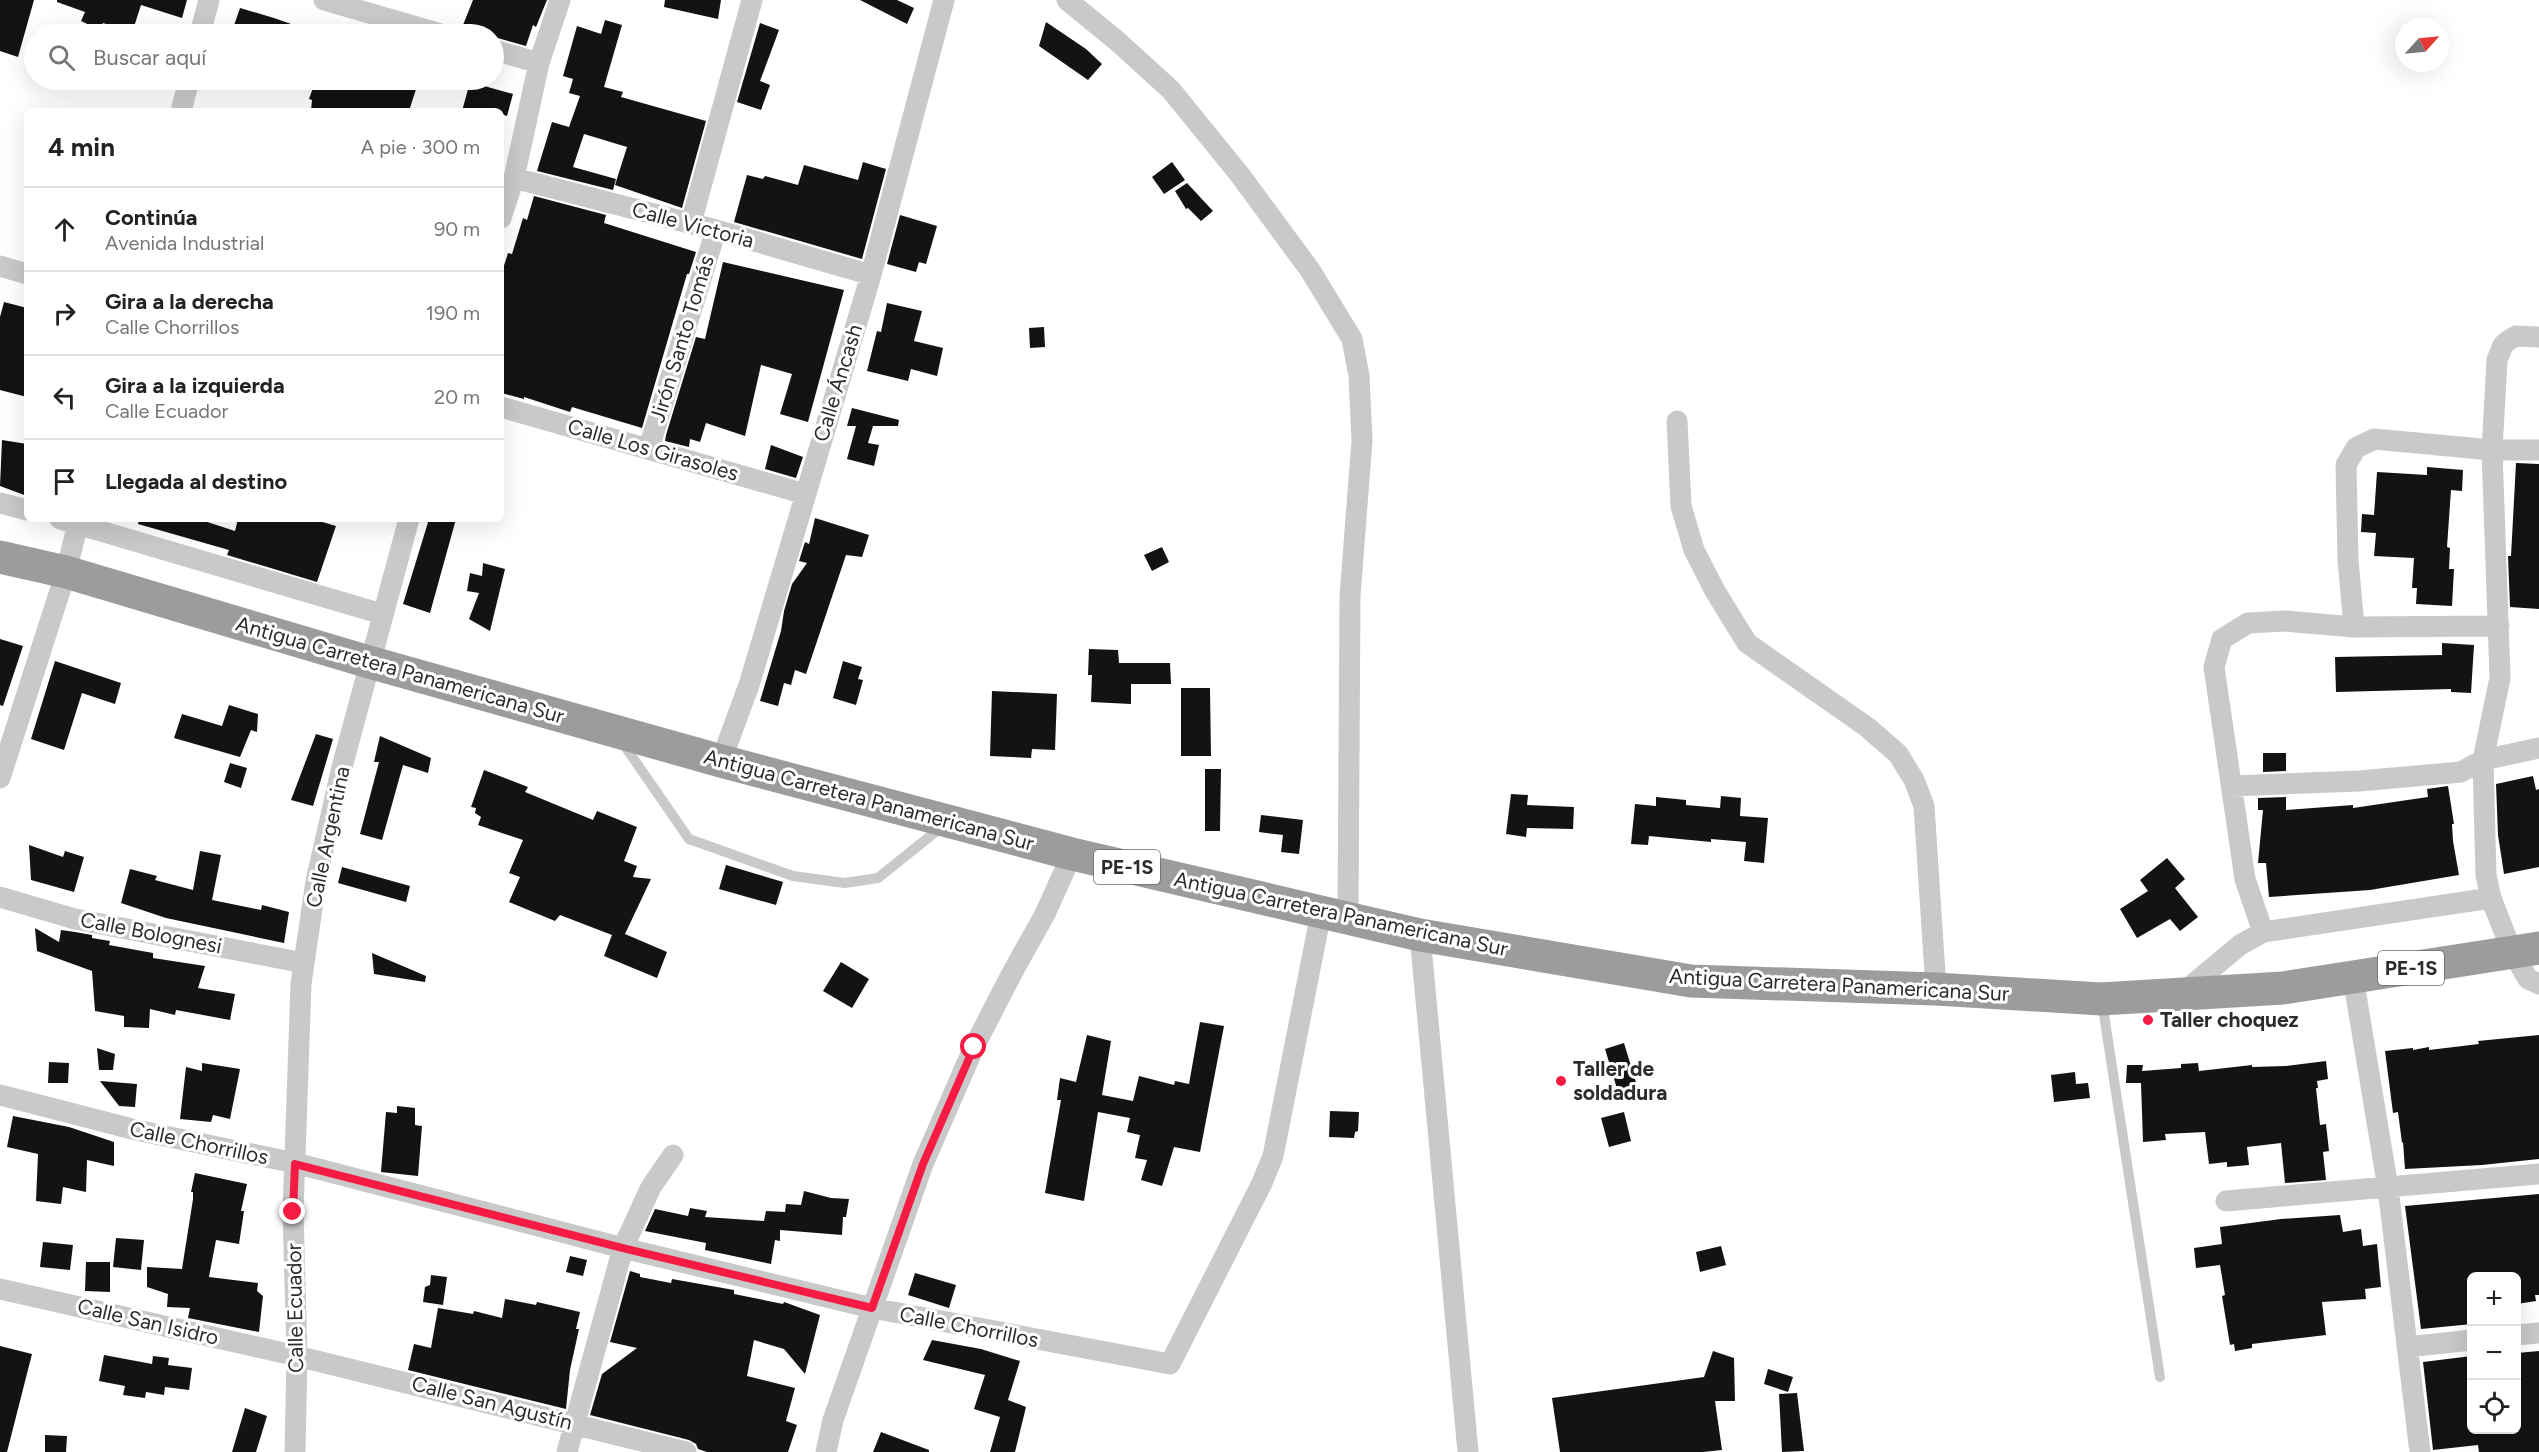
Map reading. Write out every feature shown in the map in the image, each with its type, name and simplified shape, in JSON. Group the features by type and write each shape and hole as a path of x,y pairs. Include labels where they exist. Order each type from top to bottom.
{"highway":[{"name":"Antigua Carretera Panamericana Sur","path":"0,557 66,572 615,732 1072,854 1420,935 1691,981 1936,989 2101,999 2283,988 2526,950"}],"street":[{"path":"203,24 209,0"},
{"path":"324,0 407,24"},
{"path":"504,209 514,178 539,63 560,0"},
{"path":"691,223 752,0"},
{"name":"Calle Áncash","path":"721,761 749,685 871,275 944,0"},
{"path":"1067,0 1116,40 1171,90 1240,175 1310,270 1352,339 1359,376 1362,441 1350,596 1335,916"},
{"path":"504,53 539,63"},
{"path":"182,108 186,90"},
{"name":"Calle Victoria","path":"514,178 691,223 871,275"},
{"name":"Jirón Santo Tomás","path":"649,448 716,230"},
{"path":"0,267 24,273"},
{"path":"2539,337 2516,336 2503,345 2499,352 2492,450 2500,678 2483,760 2486,875 2491,898 2526,950 2528,979 2539,984"},
{"name":"Calle Los Girasoles","path":"504,408 805,494"},
{"path":"1677,421 1681,506 1694,550 1714,591 1747,643 1867,727 1898,754 1914,780 1924,806 1936,989"},
{"path":"2354,627 2348,560 2346,465 2350,456 2364,442 2374,439 2492,450 2539,450"},
{"path":"0,503 24,509"},
{"path":"0,778 66,572 72,522"},
{"path":"75,522 382,614"},
{"name":"Calle Argentina","path":"295,1164 301,984 316,881 369,662 409,522"},
{"path":"2263,932 2245,879 2214,667 2222,639 2248,623 2285,621 2354,627 2499,626"},
{"path":"2231,786 2359,781 2461,772 2483,760 2539,748"},
{"path":"826,1452 833,1420 923,1164 974,1047 1045,914 1072,854"},
{"name":"Calle Bolognesi","path":"0,897 75,919 304,963"},
{"path":"2180,996 2240,945 2263,932 2491,898"},
{"name":"Calle Chorrillos","path":"0,1095 136,1130 295,1164 623,1248 872,1308 1170,1364 1262,1183 1273,1156 1335,916"},
{"path":"1420,935 1468,1452"},
{"path":"2353,977 2388,1188 2420,1452"},
{"path":"567,1452 577,1423 623,1248 651,1187 673,1155"},
{"name":"Calle Ecuador","path":"295,1164 293,1212 297,1356 295,1452"},
{"path":"2226,1200 2539,1174"},
{"name":"Calle San Isidro","path":"0,1289 297,1356"},
{"path":"2521,1335 2539,1333"},
{"path":"2407,1347 2467,1341"},
{"name":"Calle San Agustín","path":"297,1356 577,1423 686,1452"}],"lane":[{"path":"615,732 690,839 793,876 845,883 878,879 949,821"},
{"path":"2101,999 2160,1377"}],"building":[{"path":"0,0 34,0 27,24 24,24 24,36 18,57 0,51"},
{"path":"57,0 187,0 182,18 141,5 135,24 87,24 81,21 85,12 57,2"},
{"path":"473,0 547,0 536,27 533,25 526,46 504,40 504,24 463,24"},
{"path":"665,0 721,0 718,19 664,7"},
{"path":"860,0 897,0 914,8 907,24"},
{"path":"240,8 291,24 234,24"},
{"path":"605,20 622,25 604,87 623,92 621,97 706,121 682,208 615,185 627,147 584,134 573,167 616,179 613,190 537,171 552,122 569,127 580,96 569,93 573,79 563,76 577,26 601,34"},
{"path":"1046,22 1086,49 1102,64 1088,80 1039,46"},
{"path":"760,23 779,30 760,81 770,85 761,110 737,102"},
{"path":"312,90 416,90 410,108 311,108 312,100 309,99"},
{"path":"468,90 499,90 513,94 507,116 504,115 504,108 463,108"},
{"path":"863,162 886,169 862,259 734,222 747,175 763,179 765,176 798,185 804,165 858,180"},
{"path":"1172,162 1185,180 1164,194 1152,177"},
{"path":"1187,183 1213,211 1201,221 1188,208 1186,209 1175,191"},
{"path":"534,196 606,215 604,223 696,252 689,274 687,274 642,428 572,407 570,412 524,397 524,399 504,394 504,266 508,253 512,254 523,218 527,220"},
{"path":"900,215 937,226 926,264 919,262 916,272 887,264"},
{"path":"723,262 844,290 808,422 780,414 792,374 761,365 745,436 706,423 700,442 690,439 689,447 665,441 696,337 705,339"},
{"path":"4,302 24,307 24,396 0,390 0,317"},
{"path":"887,303 922,311 914,341 943,348 937,376 911,369 908,381 867,371 877,331 881,332"},
{"path":"1044,327 1045,347 1030,348 1029,328"},
{"path":"852,408 899,420 898,426 873,426 868,443 879,445 874,466 847,459 856,426 847,426"},
{"path":"2,440 24,444 24,495 0,486"},
{"path":"771,445 803,457 796,478 765,469"},
{"path":"2516,463 2539,464 2539,609 2510,607 2508,556 2511,556"},
{"path":"2427,467 2463,470 2462,491 2451,490 2447,547 2450,548 2449,569 2454,569 2452,606 2416,604 2417,588 2412,588 2414,558 2374,556 2376,533 2361,532 2362,514 2374,515 2377,472 2427,475"},
{"path":"815,518 869,535 862,557 846,555 806,674 795,670 791,685 784,683 778,706 760,701 792,584 807,563 799,561 805,542 809,544"},
{"path":"138,522 207,522 235,531 237,522 322,522 336,526 317,582 227,555 229,550 138,524"},
{"path":"428,522 455,522 430,613 403,604"},
{"path":"1162,547 1169,562 1152,571 1144,555"},
{"path":"483,563 505,569 490,631 469,619 479,593 467,591 470,573 482,576"},
{"path":"0,639 23,646 3,706 0,705"},
{"path":"2442,643 2474,645 2471,693 2451,692 2451,689 2336,692 2335,657 2442,655"},
{"path":"1089,649 1118,650 1119,663 1170,663 1171,684 1131,684 1131,704 1091,702 1092,675 1088,675"},
{"path":"55,661 121,683 115,704 82,693 64,750 31,739"},
{"path":"843,661 862,667 858,679 863,680 856,705 833,698"},
{"path":"1181,688 1210,688 1211,756 1181,756"},
{"path":"992,691 1057,694 1055,750 1032,749 1031,758 990,756"},
{"path":"229,705 258,714 257,732 251,730 240,757 174,738 182,714 222,726"},
{"path":"316,734 333,739 313,806 291,800"},
{"path":"380,736 431,758 428,773 403,765 382,840 360,834 379,762 374,762"},
{"path":"2263,753 2286,753 2286,771 2263,772"},
{"path":"230,763 247,768 241,788 224,782"},
{"path":"1205,769 1221,769 1220,831 1205,831"},
{"path":"484,770 528,787 525,792 593,820 597,811 637,827 624,861 637,866 633,877 651,879 625,934 667,952 657,978 604,956 612,935 560,915 555,921 509,902 520,877 509,873 523,840 478,825 481,817 475,813 476,808 471,807"},
{"path":"2533,776 2536,790 2539,789 2539,867 2504,874 2498,835 2496,784"},
{"path":"2448,786 2459,875 2370,890 2269,897 2266,863 2258,863 2263,810 2258,810 2258,798 2286,797 2286,810 2353,805 2353,808 2428,797 2427,789"},
{"path":"1511,794 1528,795 1527,805 1574,807 1573,829 1527,828 1526,837 1506,834"},
{"path":"1721,796 1741,798 1740,816 1768,818 1764,863 1744,861 1746,842 1711,839 1711,842 1649,836 1648,845 1631,844 1635,804 1656,806 1656,797 1686,800 1686,805 1720,808"},
{"path":"1261,815 1303,820 1299,854 1281,852 1283,835 1259,832"},
{"path":"29,845 63,857 65,851 84,857 74,892 31,880"},
{"path":"200,851 221,855 212,900 261,910 262,905 289,912 284,943 166,918 121,903 130,869 157,876 155,880 193,890"},
{"path":"2167,858 2185,879 2175,888 2198,917 2180,931 2170,919 2137,938 2120,909 2148,891 2140,880"},
{"path":"726,865 783,882 776,905 719,889"},
{"path":"342,867 410,886 406,902 338,883"},
{"path":"35,928 59,942 61,930 75,932 110,941 109,945 153,953 153,958 205,966 198,988 235,994 230,1020 176,1010 175,1015 150,1009 149,1028 124,1027 124,1016 95,1011 92,971 37,951"},
{"path":"372,953 426,976 425,982 374,974"},
{"path":"841,962 869,979 852,1008 823,991"},
{"path":"1200,1022 1224,1026 1200,1152 1174,1147 1162,1186 1141,1180 1147,1160 1135,1158 1140,1135 1127,1132 1130,1118 1098,1112 1084,1201 1045,1193 1061,1100 1057,1100 1060,1078 1076,1082 1087,1035 1111,1041 1102,1095 1133,1101 1139,1076 1174,1085 1175,1081 1189,1084"},
{"path":"2539,1035 2539,1159 2405,1169 2398,1112 2393,1113 2385,1051 2429,1047 2429,1050 2479,1044 2478,1041"},
{"path":"1624,1043 1637,1086 1618,1092 1605,1049"},
{"path":"97,1048 115,1054 113,1070 99,1070"},
{"path":"2326,1061 2328,1079 2317,1081 2318,1088 2316,1088 2320,1125 2326,1124 2329,1151 2323,1152 2326,1180 2285,1183 2281,1143 2247,1147 2249,1165 2227,1167 2227,1162 2209,1164 2205,1132 2165,1134 2166,1140 2143,1142 2141,1083 2126,1083 2127,1065 2143,1065 2142,1071 2181,1068 2181,1064 2198,1063 2199,1071 2252,1065 2252,1067 2286,1066"},
{"path":"49,1062 69,1063 68,1083 48,1083"},
{"path":"202,1063 240,1069 230,1119 213,1115 211,1122 180,1119 186,1067 202,1071"},
{"path":"2075,1072 2076,1084 2088,1083 2090,1098 2054,1102 2051,1075"},
{"path":"100,1081 137,1084 135,1107 119,1106"},
{"path":"397,1106 415,1108 415,1125 422,1126 418,1176 381,1172 386,1112 397,1113"},
{"path":"1330,1111 1359,1112 1358,1131 1355,1132 1354,1138 1329,1137"},
{"path":"1624,1112 1631,1141 1609,1147 1601,1118"},
{"path":"13,1116 69,1127 114,1142 114,1166 87,1160 86,1192 63,1187 61,1204 36,1201 38,1154 7,1147"},
{"path":"195,1173 247,1184 241,1211 244,1211 239,1244 216,1240 209,1277 258,1283 257,1291 263,1296 259,1332 188,1318 190,1308 167,1307 168,1294 147,1287 147,1267 182,1269"},
{"path":"804,1191 831,1198 849,1199 846,1217 843,1217 842,1235 780,1230 780,1241 775,1240 771,1264 705,1250 706,1243 645,1231 655,1209 688,1216 690,1208 707,1211 705,1217 764,1221 766,1211 785,1212 786,1204 801,1205"},
{"path":"2539,1194 2539,1295 2535,1295 2536,1301 2521,1303 2521,1272 2467,1272 2467,1324 2421,1329 2405,1206"},
{"path":"2340,1215 2343,1232 2361,1229 2363,1246 2377,1244 2381,1287 2365,1289 2366,1299 2322,1302 2326,1335 2252,1344 2252,1348 2235,1351 2234,1344 2230,1345 2222,1296 2225,1295 2220,1265 2196,1268 2194,1248 2222,1244 2220,1227 2281,1219"},
{"path":"116,1238 144,1240 141,1270 113,1267"},
{"path":"43,1242 73,1245 70,1270 40,1267"},
{"path":"1721,1246 1726,1265 1700,1272 1696,1252"},
{"path":"570,1256 587,1260 583,1276 566,1272"},
{"path":"86,1262 110,1262 110,1292 85,1291"},
{"path":"630,1271 640,1274 640,1277 671,1283 672,1279 734,1290 734,1294 783,1304 784,1302 820,1315 805,1374 784,1349 754,1340 747,1376 795,1388 786,1421 797,1425 788,1452 707,1452 698,1449 696,1444 689,1440 590,1415 602,1374 637,1348 610,1342"},
{"path":"915,1273 956,1285 949,1308 908,1295"},
{"path":"431,1275 447,1277 443,1305 423,1302 425,1287 430,1285"},
{"path":"505,1299 536,1305 537,1302 580,1312 566,1409 408,1370 414,1344 431,1348 438,1308 473,1314 474,1311 502,1318"},
{"path":"932,1340 981,1349 1020,1361 1008,1400 1026,1407 1015,1452 990,1452 1000,1417 974,1409 985,1375 923,1360"},
{"path":"0,1346 32,1354 7,1452 0,1452"},
{"path":"1713,1351 1734,1358 1735,1401 1715,1401 1722,1450 1560,1452 1552,1398 1704,1377"},
{"path":"2539,1351 2539,1452 2479,1452 2478,1445 2433,1450 2423,1362 2467,1357 2467,1434 2521,1434 2521,1353"},
{"path":"104,1355 152,1364 153,1356 169,1358 168,1365 192,1368 189,1390 165,1387 164,1395 146,1392 145,1398 123,1395 125,1386 99,1381"},
{"path":"1768,1369 1793,1377 1788,1392 1764,1384"},
{"path":"1797,1393 1804,1451 1782,1452 1779,1394"},
{"path":"245,1408 267,1416 256,1452 232,1452"},
{"path":"881,1432 929,1450 929,1452 873,1452"},
{"path":"45,1435 67,1436 66,1452 45,1452"}],"place":[{"name":"Taller choquez","path":"2148,1020"},
{"name":"Taller de soldadura","path":"1561,1081"}],"route":[{"path":"293,1212 295,1164 623,1248 872,1308 923,1164 974,1047"}]}
